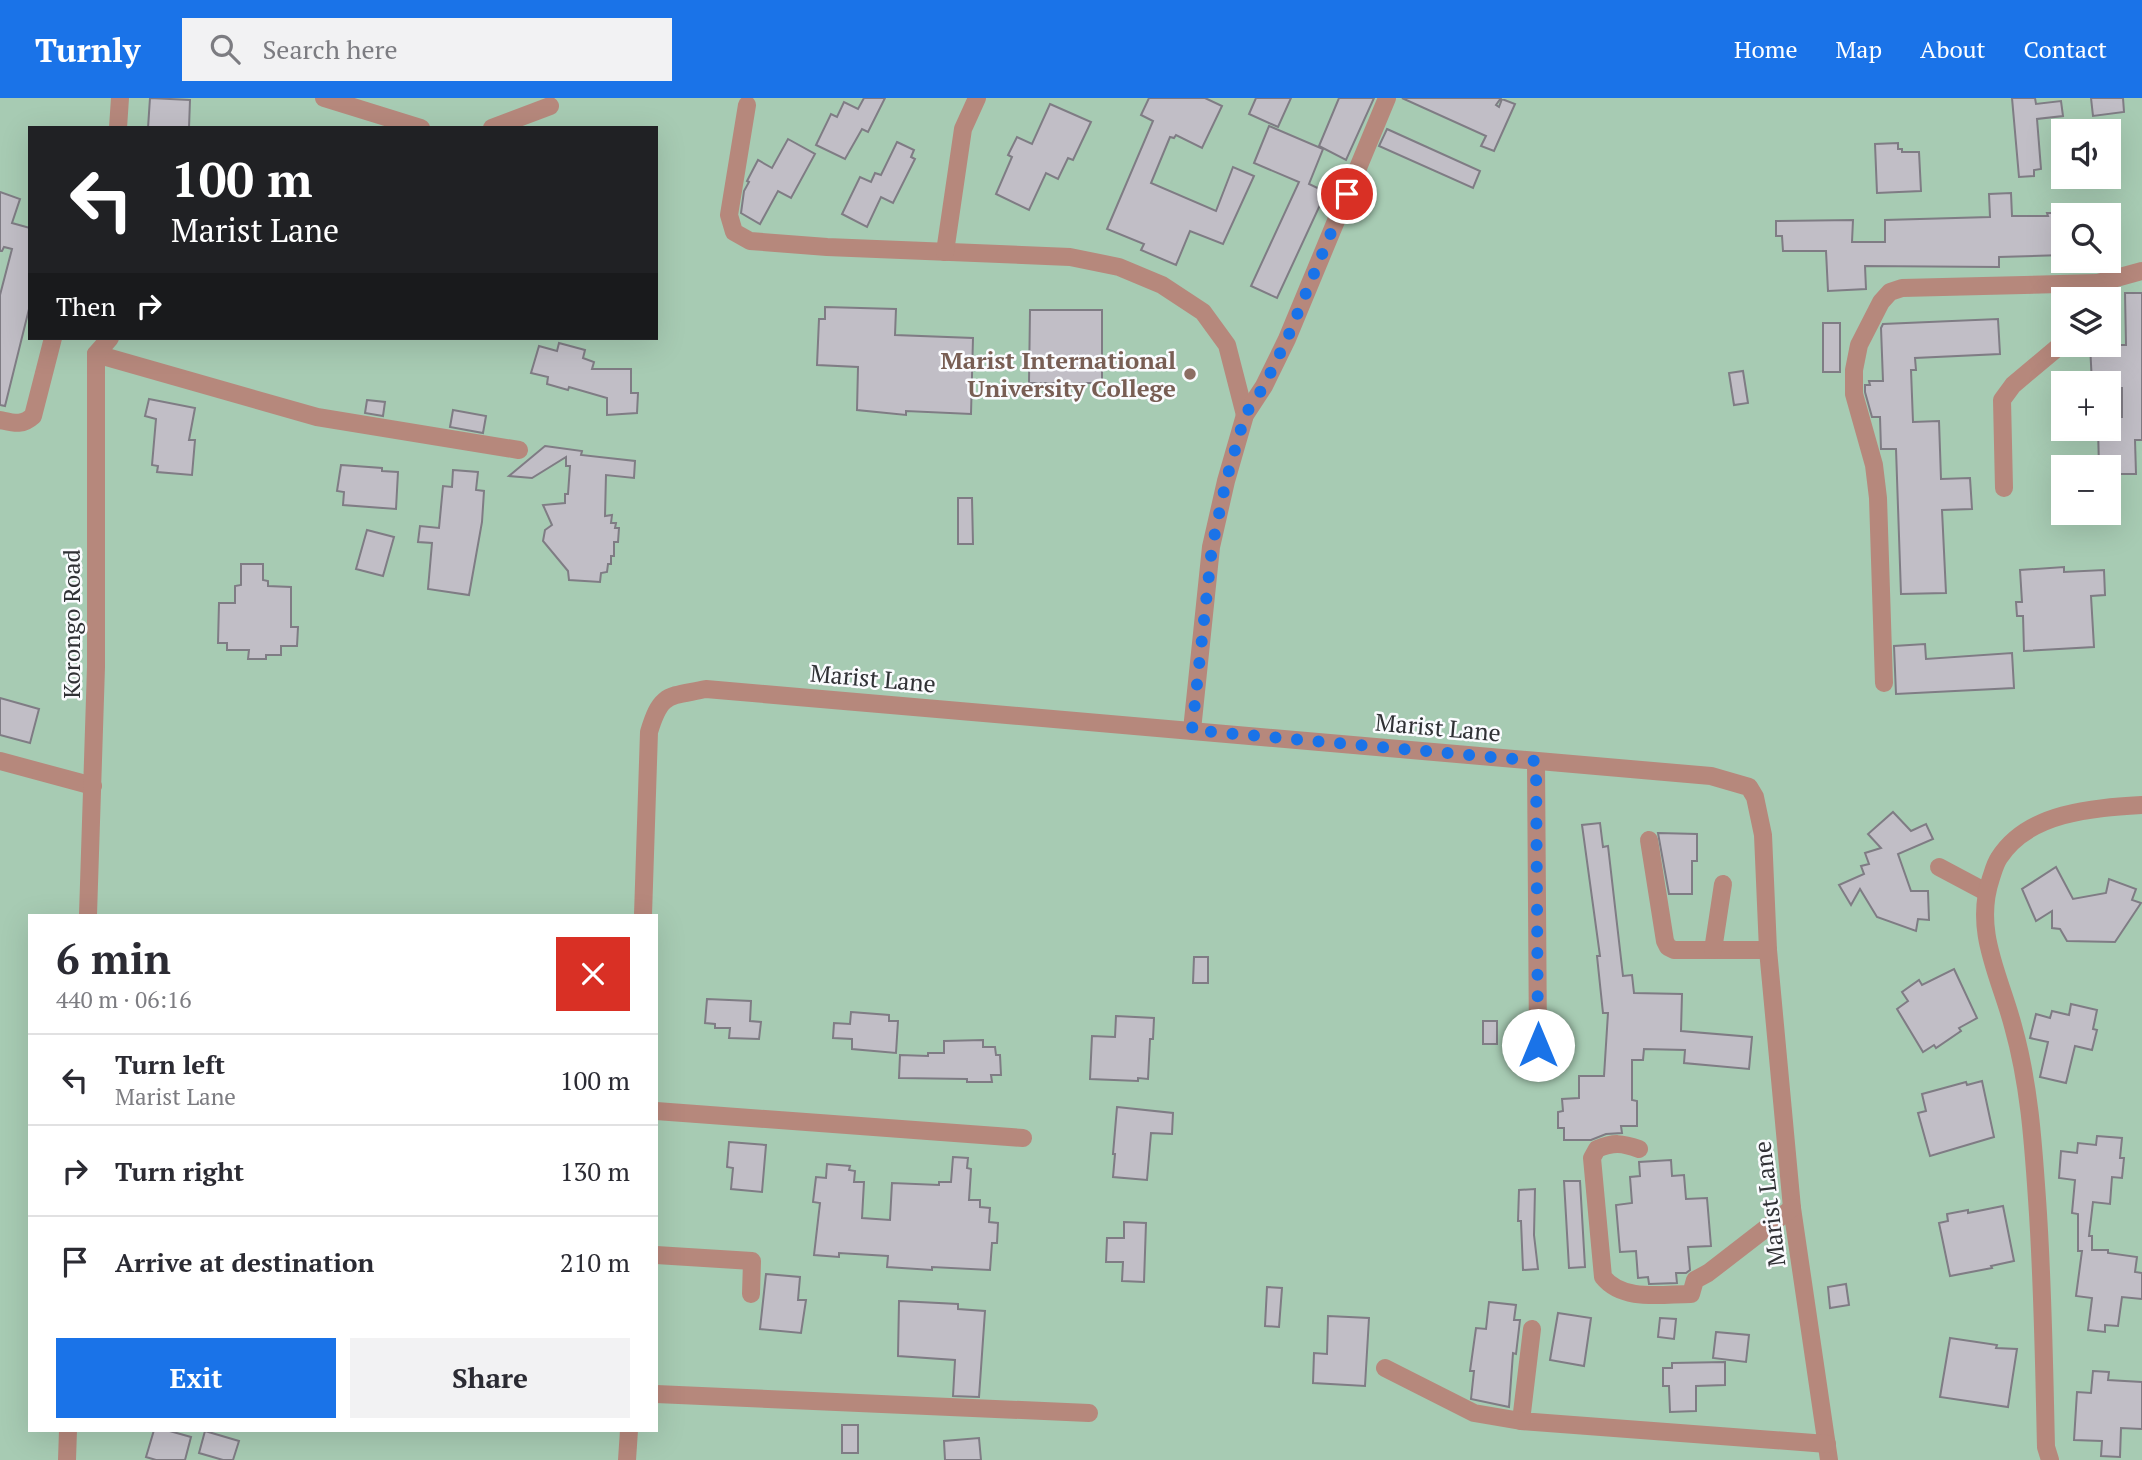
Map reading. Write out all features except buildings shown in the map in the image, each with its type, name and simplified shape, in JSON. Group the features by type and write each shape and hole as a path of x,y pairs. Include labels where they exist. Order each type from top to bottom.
{"street":[{"path":"118,126 120,98"},
{"path":"324,98 415,126"},
{"path":"945,252 963,129 976,98"},
{"path":"1192,730 1212,547 1226,481 1245,415 1264,386 1287,339 1387,98"},
{"path":"747,105 729,215 734,232 750,241 827,247 1070,257 1119,267 1162,285 1203,312 1227,345 1245,415"},
{"path":"497,126 550,106"},
{"path":"1884,684 1878,498 1874,465 1854,394 1859,345 1881,302 1890,292 1902,288 2098,283 2142,271"},
{"path":"2096,287 2098,283"},
{"path":"0,420 18,424 27,422 33,416 52,340"},
{"path":"108,340 96,354 317,417 519,450"},
{"path":"2004,488 2002,400 2013,385 2051,353"},
{"name":"Korongo Road","path":"88,914 96,667 96,354"},
{"name":"Marist Lane","path":"643,914 649,732 656,708 667,697 706,689 1712,776 1749,787 1755,797 1763,835 1768,950 1792,1208 1828,1452"},
{"path":"0,761 93,786"},
{"path":"1536,761 1538,1045"},
{"path":"2050,1460 2046,1447 2041,1254 2032,1122 2013,1025 1991,962 1984,928 1986,892 1998,860 2012,843 2039,825 2062,815 2142,805"},
{"path":"1649,840 1668,947 1674,950 1768,950"},
{"path":"1939,867 1986,892"},
{"path":"1713,950 1723,884"},
{"path":"658,1111 1023,1138"},
{"path":"1639,1149 1620,1142 1608,1144 1597,1149 1592,1158 1603,1278 1610,1286 1630,1294 1691,1294 1695,1280 1708,1273 1792,1208"},
{"path":"658,1255 752,1261 751,1294"},
{"path":"1521,1420 1532,1329"},
{"path":"1385,1368 1474,1413 1828,1452"},
{"path":"658,1394 1089,1413"},
{"path":"67,1460 68,1432"},
{"path":"627,1460 629,1432"}],"green space":[{"path":"0,98 2142,98 2142,1460 0,1460"}],"place":[{"name":"Marist International University College","path":"1190,374"}],"route":[{"path":"1347,194 1287,339 1264,386 1245,415 1226,481 1212,547 1192,730 1536,761 1538,1045"}]}
